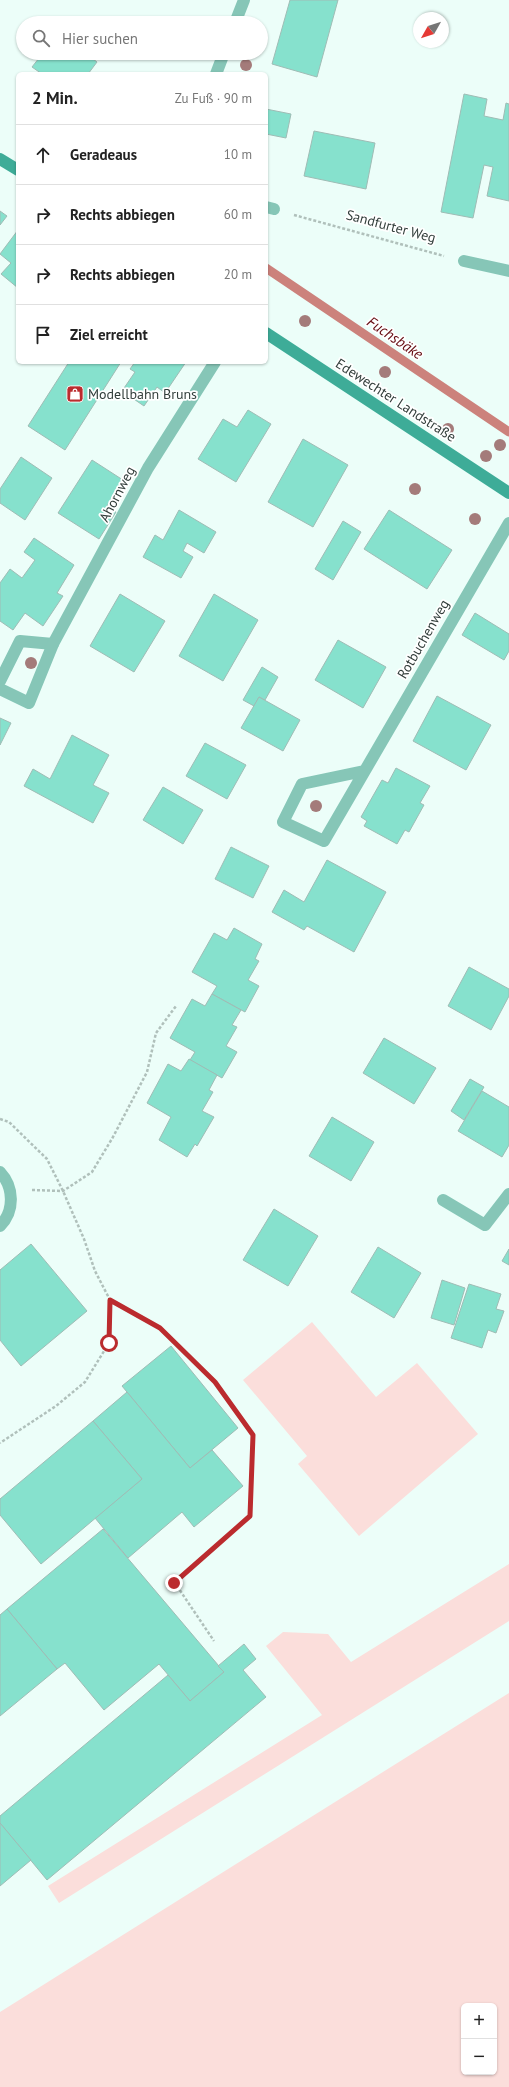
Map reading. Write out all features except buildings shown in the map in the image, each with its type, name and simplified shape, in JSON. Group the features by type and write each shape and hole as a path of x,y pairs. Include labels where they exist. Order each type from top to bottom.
{"main road":[{"path":"0,159 16,169"},
{"name":"Edewechter Landstraße","path":"268,334 509,493"}],"street":[{"path":"238,16 244,0"},
{"path":"217,72 221,60"},
{"path":"464,261 509,270"},
{"name":"Ahornweg","path":"0,690 29,703 53,644 148,468 214,364"},
{"name":"Rotbuchenweg","path":"364,771 302,784 283,822 324,841 509,523"},
{"path":"0,681 20,641 53,644"},
{"path":"0,1172 5,1177 10,1189 11,1202 8,1214 0,1226"},
{"path":"443,1200 485,1225 509,1194"}],"path":[{"name":"Sandfurter Weg","path":"270,208 464,261"},
{"path":"10,1189 63,1191 92,1172 147,1072 156,1032 176,1006"},
{"path":"0,1119 9,1122 47,1159 63,1191 84,1240 95,1272 110,1300 109,1343 85,1382 56,1406 0,1443"},
{"path":"110,1300 160,1328 215,1382 253,1435 250,1516 174,1583 214,1641"}],"shaded area":[{"path":"312,1322 376,1397 417,1363 478,1434 359,1536 298,1464 307,1456 243,1380"},
{"path":"509,1564 509,1621 59,1903 48,1886 322,1715 266,1646 283,1632 328,1634 351,1662"},
{"path":"509,1693 509,2087 0,2087 0,2012"}],"waterway":[{"name":"Fuchsbäke","path":"268,269 509,432"}],"place":[{"name":"Modellbahn Bruns","path":"75,394"}],"route":[{"path":"109,1343 110,1300 160,1328 215,1382 253,1435 250,1516 174,1583"}]}
